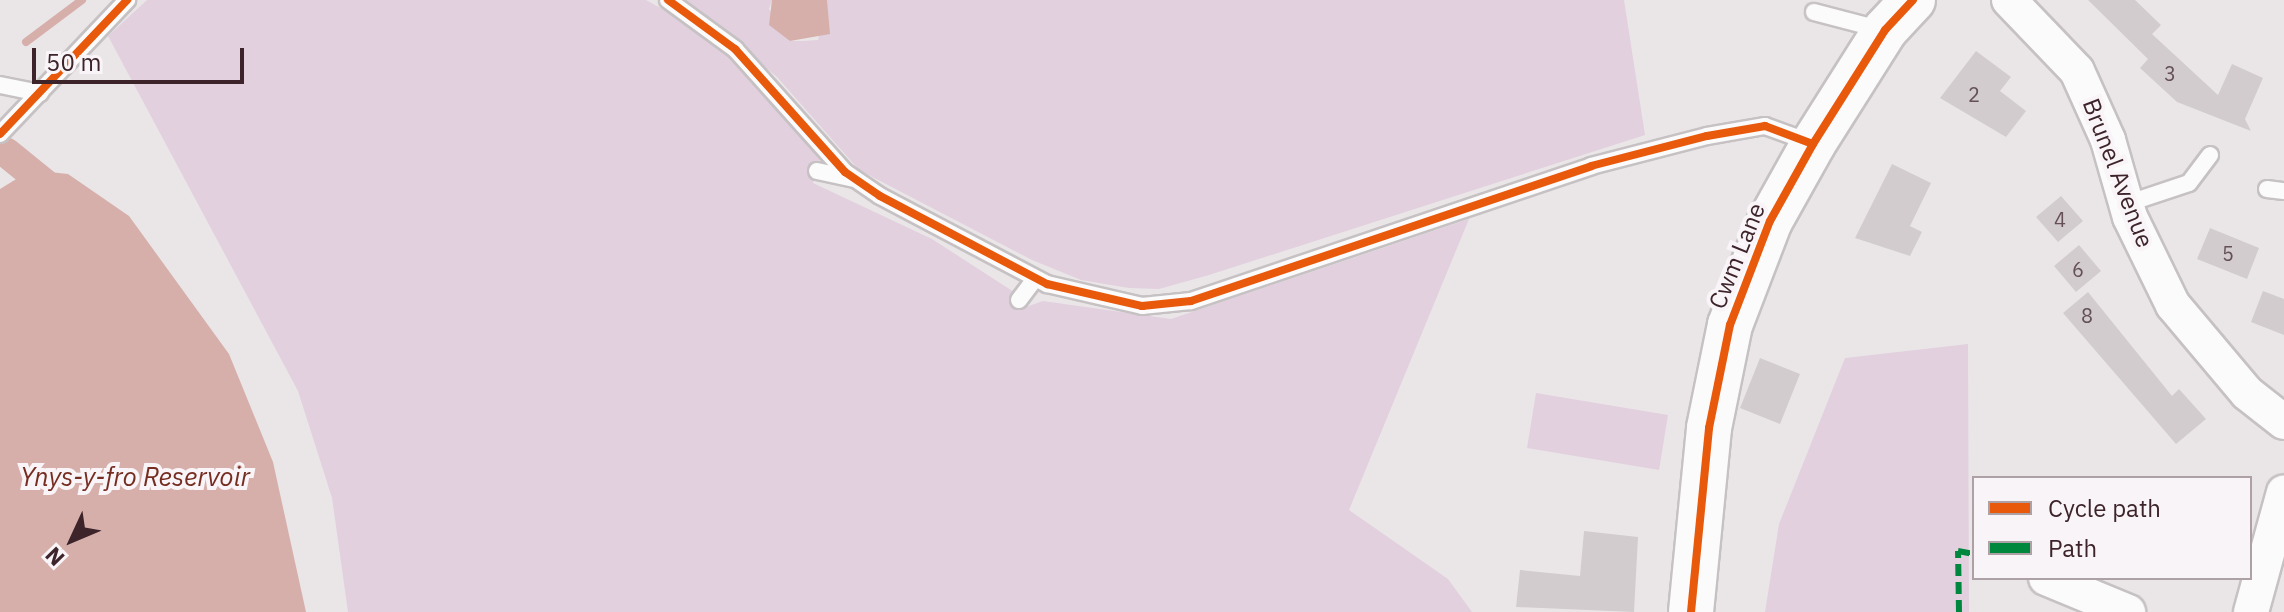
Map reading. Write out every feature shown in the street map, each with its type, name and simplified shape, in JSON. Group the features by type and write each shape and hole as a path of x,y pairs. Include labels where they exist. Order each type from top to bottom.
{"street":[{"name":"Brunel Avenue","path":"2009,0 2077,71 2126,204 2173,305 2247,393 2284,422"},
{"name":"Cwm Lane","path":"1691,612 1709,428 1730,325 1770,221 1813,144 1899,15"},
{"path":"2251,612 2284,492"},
{"path":"2051,580 2128,612"}],"lane":[{"path":"0,134 127,0"},
{"path":"668,0 735,49 856,179"},
{"path":"1814,12 1899,15"},
{"path":"0,85 40,93"},
{"path":"817,171 856,179 964,234 1035,279 1116,302 1167,305 1591,166 1707,136 1765,126 1813,144"},
{"path":"2126,204 2189,183 2210,155"},
{"path":"1026,302 1035,279"}],"shaded area":[{"path":"147,0 646,0 705,33 770,88 821,155 813,183 932,239 1014,292 1023,308 1043,301 1171,319 1469,219 1349,510 1448,579 1472,612 348,612 332,498 298,391 108,36"},
{"path":"685,0 772,0 769,9 790,41 803,41 818,40 827,0 1624,0 1645,135 1209,275 1159,289 1129,288 1081,280 1032,260 859,170 777,77"},
{"path":"1968,344 1969,612 1765,612 1779,524 1845,358"},
{"path":"1536,393 1668,415 1659,470 1527,448"}],"water":[{"path":"772,0 827,0 830,34 790,41 769,25"},
{"name":"Ynys-y-fro Reservoir","path":"31,170 68,174 129,216 229,354 273,462 306,612 0,612 0,189"}],"building":[{"path":"2088,0 2135,0 2161,25 2152,34 2218,95 2232,64 2263,78 2245,119 2251,131 2177,102 2140,68 2148,59"},
{"path":"1976,51 2011,77 2000,91 2026,111 2006,137 1940,98"},
{"path":"1892,164 1931,183 1910,226 1922,232 1910,256 1855,238"},
{"path":"2061,196 2083,221 2058,242 2036,217"},
{"path":"2210,228 2259,248 2247,279 2197,259"},
{"path":"2079,245 2101,271 2076,292 2054,266"},
{"path":"2263,291 2284,299 2284,335 2251,322"},
{"path":"2088,292 2172,396 2179,389 2206,419 2176,444 2063,313"},
{"path":"1760,358 1800,374 1780,424 1740,408"},
{"path":"1584,531 1638,537 1634,612 1516,607 1520,570 1580,576"}],"waterway":[{"path":"26,42 82,0"},
{"path":"7,153 45,184"}],"marked path":[{"path":"1959,612 1958,551 1972,554"}],"cycle path":[{"path":"0,134 127,0"},
{"path":"668,0 735,49 845,172 880,196 1047,284 1142,306 1191,301 1591,166 1707,136 1765,126 1813,144"},
{"path":"1691,612 1709,428 1730,325 1770,221 1813,144 1885,30 1913,0"}]}
